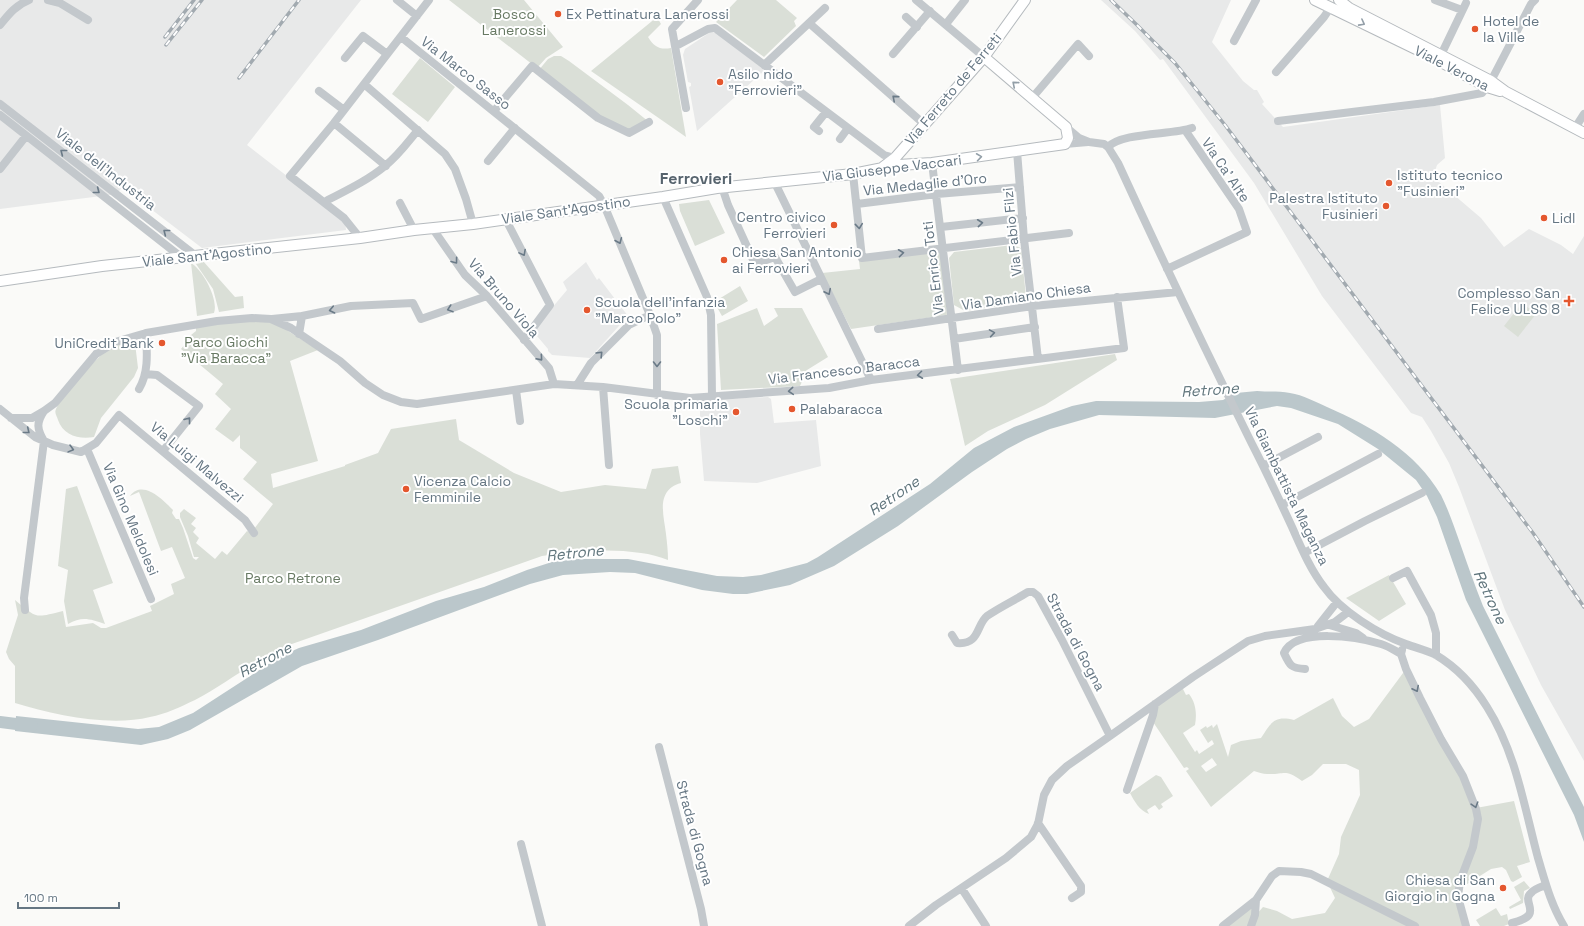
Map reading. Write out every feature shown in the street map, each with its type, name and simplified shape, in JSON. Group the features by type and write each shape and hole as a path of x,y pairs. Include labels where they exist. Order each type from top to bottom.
{"main road":[{"name":"Via Ferreto de Ferreti","path":"881,168 896,162 924,124 984,57 1025,0"},
{"name":"Viale Verona","path":"1315,0 1506,92 1580,130"},
{"name":"Viale Verona","path":"1340,0 1349,8 1441,55 1489,84"},
{"path":"984,57 1066,127 1068,138 1066,144"},
{"name":"Via Giuseppe Vaccari","path":"896,162 932,163 1066,144"},
{"name":"Via Giuseppe Vaccari","path":"719,188 774,181 853,174 881,168"},
{"name":"Viale Sant'Agostino","path":"0,281 102,266 473,224 505,218 565,212 719,188"}],"street":[{"path":"0,25 11,11 21,3 29,0"},
{"path":"48,0 60,3 88,20"},
{"path":"397,0 417,16"},
{"path":"360,238 344,218 290,176 334,124 429,0"},
{"path":"686,108 672,29 698,0"},
{"path":"916,0 984,57"},
{"path":"946,24 965,0"},
{"path":"1234,41 1256,0"},
{"path":"1435,0 1464,7 1441,55"},
{"path":"1278,122 1434,102 1482,93 1489,84 1531,4 1535,0"},
{"path":"764,65 825,8"},
{"path":"1276,72 1324,17 1330,8"},
{"path":"893,54 930,11"},
{"path":"906,17 917,27"},
{"path":"809,23 924,124"},
{"path":"676,46 708,29 715,28 884,155 896,162"},
{"path":"344,58 363,36 387,54"},
{"name":"Via Marco Sasso","path":"401,37 599,196 657,334 657,395"},
{"path":"1032,98 1078,44 1089,56"},
{"path":"494,111 532,66 598,118 616,127 629,133 649,122"},
{"path":"364,84 445,154 455,169 473,224"},
{"path":"319,91 344,110"},
{"name":"Viale dell'Industria","path":"0,104 196,256"},
{"path":"819,131 814,127 826,112"},
{"path":"1580,130 1584,114"},
{"name":"Viale dell'Industria","path":"0,115 181,257"},
{"path":"334,124 386,166"},
{"path":"1066,127 1079,138 1089,142"},
{"name":"Via Marco Sasso","path":"488,161 515,128"},
{"path":"840,139 848,128"},
{"name":"Via Ca' Alte","path":"1108,147 1116,141 1159,132 1189,129 1238,210 1247,232 1167,269"},
{"path":"324,202 364,181 386,166 418,130"},
{"path":"0,169 26,136"},
{"path":"1066,144 1089,142 1100,143 1108,147"},
{"name":"Via Giambattista Maganza","path":"1108,147 1118,163 1238,418 1263,466 1304,553 1324,588 1348,612 1369,625 1405,644 1421,648 1436,655 1459,673 1485,703 1502,733 1520,786 1546,885 1564,926"},
{"name":"Via Fabio Filzi","path":"1017,151 1024,238 1038,359"},
{"name":"Via Enrico Toti","path":"932,163 958,370"},
{"path":"853,174 862,258 1069,233"},
{"path":"774,181 871,380"},
{"name":"Via Medaglie d'Oro","path":"857,204 1020,186"},
{"path":"719,188 755,264 775,257 795,292 821,280"},
{"path":"664,197 708,303 711,315 712,397"},
{"path":"400,203 414,230"},
{"path":"505,218 550,305 524,340"},
{"path":"941,227 1023,218"},
{"name":"Via Bruno Viola","path":"433,228 465,275 487,296 549,368 554,384"},
{"name":"Via Damiano Chiesa","path":"878,329 1033,306 1178,292"},
{"path":"271,319 302,316 351,306 413,303 421,319 487,296"},
{"name":"Via Francesco Baracca","path":"11,418 32,418 55,403 96,354 115,342 146,333 217,321 252,318 271,319 299,334 340,360 365,383 383,395 401,402 416,404 554,384 603,387 690,398 829,388 871,380 1124,348 1117,297"},
{"path":"577,385 591,363 629,325 650,315"},
{"path":"299,334 302,316"},
{"path":"954,340 1035,327"},
{"path":"139,389 144,381 147,361 146,333"},
{"path":"145,374 158,375 199,406 163,451"},
{"path":"603,387 609,466"},
{"path":"516,390 520,421"},
{"path":"0,409 35,437 81,452 87,449"},
{"path":"25,610 24,598 44,441 39,432 40,418 44,411"},
{"name":"Via Luigi Malvezzi","path":"87,449 96,443 119,415 245,520 254,533"},
{"path":"1263,466 1318,437"},
{"name":"Via Gino Meldolesi","path":"87,449 151,599"},
{"path":"1282,505 1378,454"},
{"path":"1304,553 1422,493"},
{"path":"1393,578 1407,571 1431,615 1436,633 1436,655"},
{"name":"Strada di Gogna","path":"952,635 957,643 963,644 976,636 986,617 1028,592 1033,592 1038,596 1062,640 1110,736"},
{"path":"909,926 936,905 962,889 1006,858 1031,837 1038,823 1044,796 1052,780 1067,766 1248,641 1265,636 1317,627 1324,622 1337,602"},
{"path":"1324,622 1335,622 1348,612"},
{"path":"1324,622 1356,634 1365,640"},
{"path":"1305,669 1294,668 1289,663 1284,653 1287,647 1302,639 1328,636 1365,640 1383,644 1401,654"},
{"path":"1405,644 1401,654 1406,669 1441,739 1463,776 1476,809 1478,819 1472,846 1460,881 1458,897 1466,926"},
{"path":"1127,790 1153,715 1155,704"},
{"name":"Strada di Gogna","path":"659,747 701,909 704,926"},
{"path":"1038,823 1081,886 1081,892 1072,898"},
{"path":"521,844 542,926"},
{"path":"1223,926 1256,900 1272,876 1279,871 1311,874 1415,926"},
{"path":"1512,923 1528,917 1530,911 1529,896 1531,893 1546,885"},
{"path":"962,889 986,926"},
{"path":"1251,926 1255,915 1256,900"}],"shaded area":[{"path":"0,0 361,0 247,145 345,221 346,230 202,248 122,187 117,194 0,209"},
{"path":"1101,0 1231,0 1212,42 1243,81 1254,90 1257,90 1264,102 1262,104 1283,127 1440,105 1445,158 1437,165 1433,177 1481,218 1504,247 1529,229 1561,245 1573,254 1584,236 1584,761 1541,685 1505,610 1459,487 1449,463 1431,431 1422,417 1411,413 1322,296 1254,183 1163,59 1160,60 1135,31"},
{"name":"Asilo nido \"Ferrovieri\"","path":"709,33 716,33 765,70 697,131 689,87 691,86 691,83 688,82 683,55 685,49"},
{"name":"Scuola dell'infanzia \"Marco Polo\"","path":"586,262 597,280 599,278 628,316 590,358 552,355 537,336 534,338 530,334 567,290 563,282"},
{"path":"1257,391 1286,392 1300,395 1344,414 1376,432 1406,453 1431,480 1447,507 1483,606 1584,807 1584,842 1574,815 1466,600 1437,517 1427,496 1416,480 1378,449 1338,424 1291,408 1277,406 1215,418 1099,415 1050,429 1007,449 972,472 898,526 834,566 790,585 747,594 733,594 702,590 635,573 610,572 563,575 530,584 378,640 302,666 190,730 168,739 141,745 15,731 16,716 138,729 159,727 193,713 281,656 299,648 361,630 436,601 484,587 552,562 578,559 628,559 717,576 743,577 761,575 807,563 930,484 974,448 1014,427 1072,406 1096,401 1199,402 1223,400 1236,393"},
{"path":"768,397 771,399 774,423 816,420 821,466 757,483 704,481 700,434 700,400"}],"green space":[{"name":"Bosco Lanerossi","path":"449,0 524,0 563,47 546,58 537,68"},
{"path":"737,0 776,0 797,18 794,21 796,26 764,57 716,22"},
{"path":"657,17 661,24 648,37 658,47 664,49 671,48 686,137 591,71"},
{"path":"554,56 561,56 569,61 649,122 629,133 598,118 538,71 548,59"},
{"path":"420,58 455,87 428,122 392,94"},
{"path":"709,200 725,233 695,246 680,211 679,204"},
{"path":"1013,245 1021,248 1026,297 1021,303 965,311 954,305 949,258 954,252"},
{"path":"941,250 947,315 851,329 822,273 860,269 859,261"},
{"path":"200,261 203,261 235,297 243,296 244,308 219,312 213,289 196,264 201,263"},
{"path":"191,263 200,271 212,293 215,307 214,313 197,316"},
{"path":"740,286 748,301 722,316 714,302"},
{"path":"1522,303 1536,314 1518,337 1504,326"},
{"path":"757,308 764,326 778,316 774,308 802,308 828,357 807,370 800,386 721,390 717,324"},
{"name":"Parco Retrone","path":"250,319 277,324 318,350 290,361 318,461 271,474 273,488 345,466 378,453 391,429 456,419 459,440 514,473 561,492 605,485 646,489 652,469 678,466 681,483 673,486 667,491 663,504 668,560 648,554 629,551 604,550 542,556 289,645 264,658 195,700 156,716 134,720 100,720 47,712 15,703 15,666 9,659 6,652 18,615 15,600 28,611 41,616 63,611 66,627 93,623 101,628 106,628 152,611 150,606 174,594 171,584 185,578 172,547 161,551 139,492 130,496 135,491 147,490 153,493 173,510 172,513 176,519 179,519 193,558 196,560 199,557 194,557 188,536 180,517 180,513 184,509 196,518 191,524 196,528 193,532 199,538 196,543 215,559 222,551 227,555 247,531 251,533 273,504 243,479 257,462 240,448 240,435 233,442 215,429 231,409 215,394 223,384 181,349 189,339 185,335 191,335 196,331 196,327"},
{"path":"132,341 135,343 138,368 134,377 101,418 94,437 83,438 68,433 60,425 55,413 55,410 66,393 83,373 110,348 123,342"},
{"path":"1115,354 1117,360 1045,405 988,431 965,446 950,379"},
{"path":"77,486 113,583 93,590 105,624 82,619 68,624 64,601 68,570 58,566 66,489"},
{"path":"1389,575 1406,604 1379,621 1346,598"},
{"path":"1406,669 1476,808 1514,801 1530,862 1517,866 1522,877 1513,882 1511,881 1506,870 1502,867 1491,869 1464,886 1461,885 1459,887 1466,926 1223,926 1256,900 1256,915 1263,907 1277,911 1292,919 1325,913 1335,898 1327,881 1339,854 1341,837 1360,795 1359,770 1346,764 1323,764 1312,775 1302,781 1288,773 1265,774 1254,771 1211,807 1186,771 1189,769 1187,767 1184,768 1151,719 1156,705 1182,687 1186,695 1189,694 1191,697 1195,709 1195,725 1183,733 1195,752 1197,750 1199,754 1214,744 1212,740 1208,743 1200,730 1206,726 1207,728 1212,725 1213,728 1217,724 1228,757 1231,745 1241,741 1261,738 1271,724 1277,720 1294,720 1333,698 1342,716 1354,727 1369,719","holes":["1212,758 1217,765 1206,772 1201,766"]},
{"path":"1156,775 1161,777 1173,796 1161,804 1163,807 1159,810 1155,805 1147,810 1149,814 1140,808 1130,793"},
{"path":"1524,881 1530,888 1524,891 1523,903 1510,909 1509,907 1521,900 1514,887"},
{"path":"1496,908 1501,916 1507,914 1509,924 1504,926 1480,926 1476,920"}],"waterway":[{"name":"Retrone","path":"0,722 32,726"}],"railway":[{"path":"165,37 194,0"},
{"path":"166,45 202,0"},
{"path":"239,78 299,0"},
{"path":"1111,0 1175,63 1225,125 1533,533 1584,607"}],"place":[{"name":"Ex Pettinatura Lanerossi","path":"558,14"},
{"name":"Hotel de la Ville","path":"1475,29"},
{"name":"Asilo nido \"Ferrovieri\"","path":"720,82"},
{"name":"Istituto tecnico \"Fusinieri\"","path":"1389,183"},
{"name":"Palestra Istituto Fusinieri","path":"1386,206"},
{"name":"Lidl","path":"1544,218"},
{"name":"Centro civico Ferrovieri","path":"834,225"},
{"name":"Chiesa San Antonio ai Ferrovieri","path":"724,260"},
{"name":"Complesso San Felice ULSS 8","path":"1569,301"},
{"name":"Scuola dell'infanzia \"Marco Polo\"","path":"587,310"},
{"name":"UniCredit Bank","path":"162,343"},
{"name":"Palabaracca","path":"792,409"},
{"name":"Scuola primaria \"Loschi\"","path":"736,412"},
{"name":"Vicenza Calcio Femminile","path":"406,489"},
{"name":"Chiesa di San Giorgio in Gogna","path":"1503,888"}],"district":[{"name":"Ferrovieri","path":"696,178"}],"park label":[{"name":"Parco Giochi \"Via Baracca\"","path":"226,350"}]}
